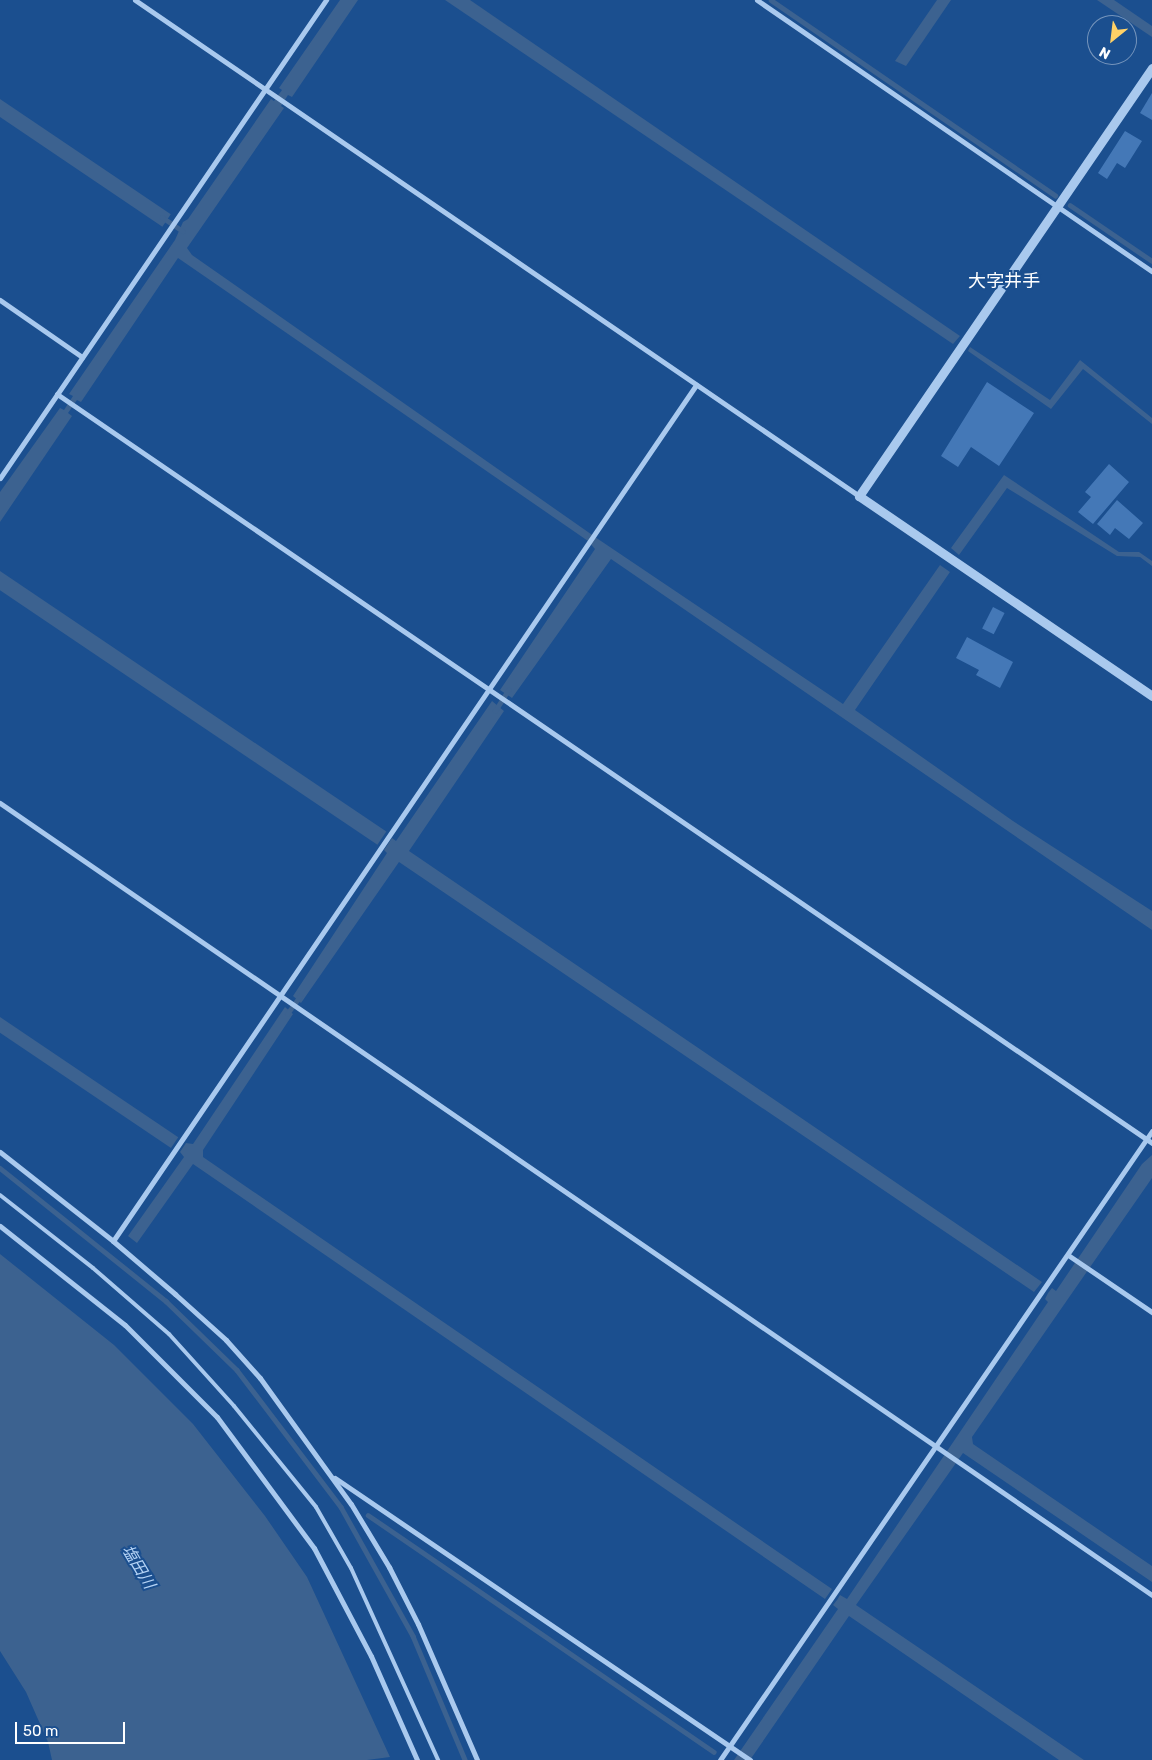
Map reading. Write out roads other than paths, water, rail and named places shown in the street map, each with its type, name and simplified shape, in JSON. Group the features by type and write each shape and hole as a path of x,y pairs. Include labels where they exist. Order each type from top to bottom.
{"street":[{"path":"135,0 1152,696"},
{"path":"0,478 326,0"},
{"path":"757,0 1152,271"},
{"path":"859,496 1152,68"},
{"path":"0,300 82,357"},
{"path":"113,1240 180,1145 280,994 588,546 696,385"},
{"path":"57,394 1152,1144"},
{"path":"0,803 1152,1595"},
{"path":"720,1760 1152,1131"},
{"path":"0,1152 113,1240 226,1340 260,1378 332,1477 389,1567 418,1624 477,1760"},
{"path":"0,1226 125,1325 217,1417 319,1556 371,1656 417,1760"},
{"path":"1068,1255 1152,1312"},
{"path":"332,1477 750,1760"}],"lane":[{"path":"0,1195 93,1268 169,1334 234,1406 316,1507 351,1568 438,1760"}],"water":[{"path":"340,0 358,0 292,97 288,95 281,106 284,108 187,248 192,255 598,539 843,704 940,565 950,572 855,710 1013,821 1152,911 1152,930 611,559 512,698 500,690 595,549 588,541 178,258 81,402 77,400 68,413 72,416 0,522 0,492 60,408 64,410 73,396 69,394 175,240 183,222 188,219 271,99 274,101 282,90 279,88"},
{"path":"445,0 470,0 960,336 953,344"},
{"path":"937,0 951,0 906,66 895,61"},
{"path":"1097,0 1114,0 1136,15 1119,15"},
{"path":"1137,16 1152,26 1152,37 1137,27"},
{"path":"0,99 171,214 162,227 0,117"},
{"path":"970,347 1050,400 1080,360 1152,418 1152,424 1083,369 1051,409 968,351"},
{"path":"1004,475 1119,552 1139,552 1152,561 1152,566 1140,557 1117,556 1007,488 959,555 951,548"},
{"path":"0,571 386,832 377,845 0,590"},
{"path":"492,701 504,711 409,851 1042,1282 1034,1292 399,862 301,1003 293,996 387,853 384,850 392,838 396,841"},
{"path":"285,1007 293,1014 203,1150 203,1157 832,1589 825,1599 193,1164 137,1243 128,1236 184,1157 180,1152 186,1143 193,1144"},
{"path":"0,1017 178,1137 171,1148 0,1033"},
{"path":"1152,1155 1152,1178 972,1437 973,1444 1152,1566 1152,1582 963,1453 856,1605 1084,1760 1059,1760 849,1616 750,1760 734,1760 838,1609 833,1605 840,1595 847,1599 1048,1302 1045,1299 1048,1293 1052,1288 1056,1291 1142,1164"},
{"name":"塩田川","path":"0,1254 114,1345 193,1424 265,1516 307,1577 390,1757 367,1760 52,1760 48,1742 26,1692 0,1651"}],"waterway":[{"path":"771,0 1055,195"},
{"path":"1070,205 1152,261"},
{"path":"162,217 183,231"},
{"path":"495,711 508,690"},
{"path":"287,1014 300,996"},
{"path":"0,1168 166,1301 237,1370 341,1507 413,1636 465,1760"},
{"path":"368,1515 714,1752"}],"district":[{"name":"大字井手","path":"1004,281"}]}
